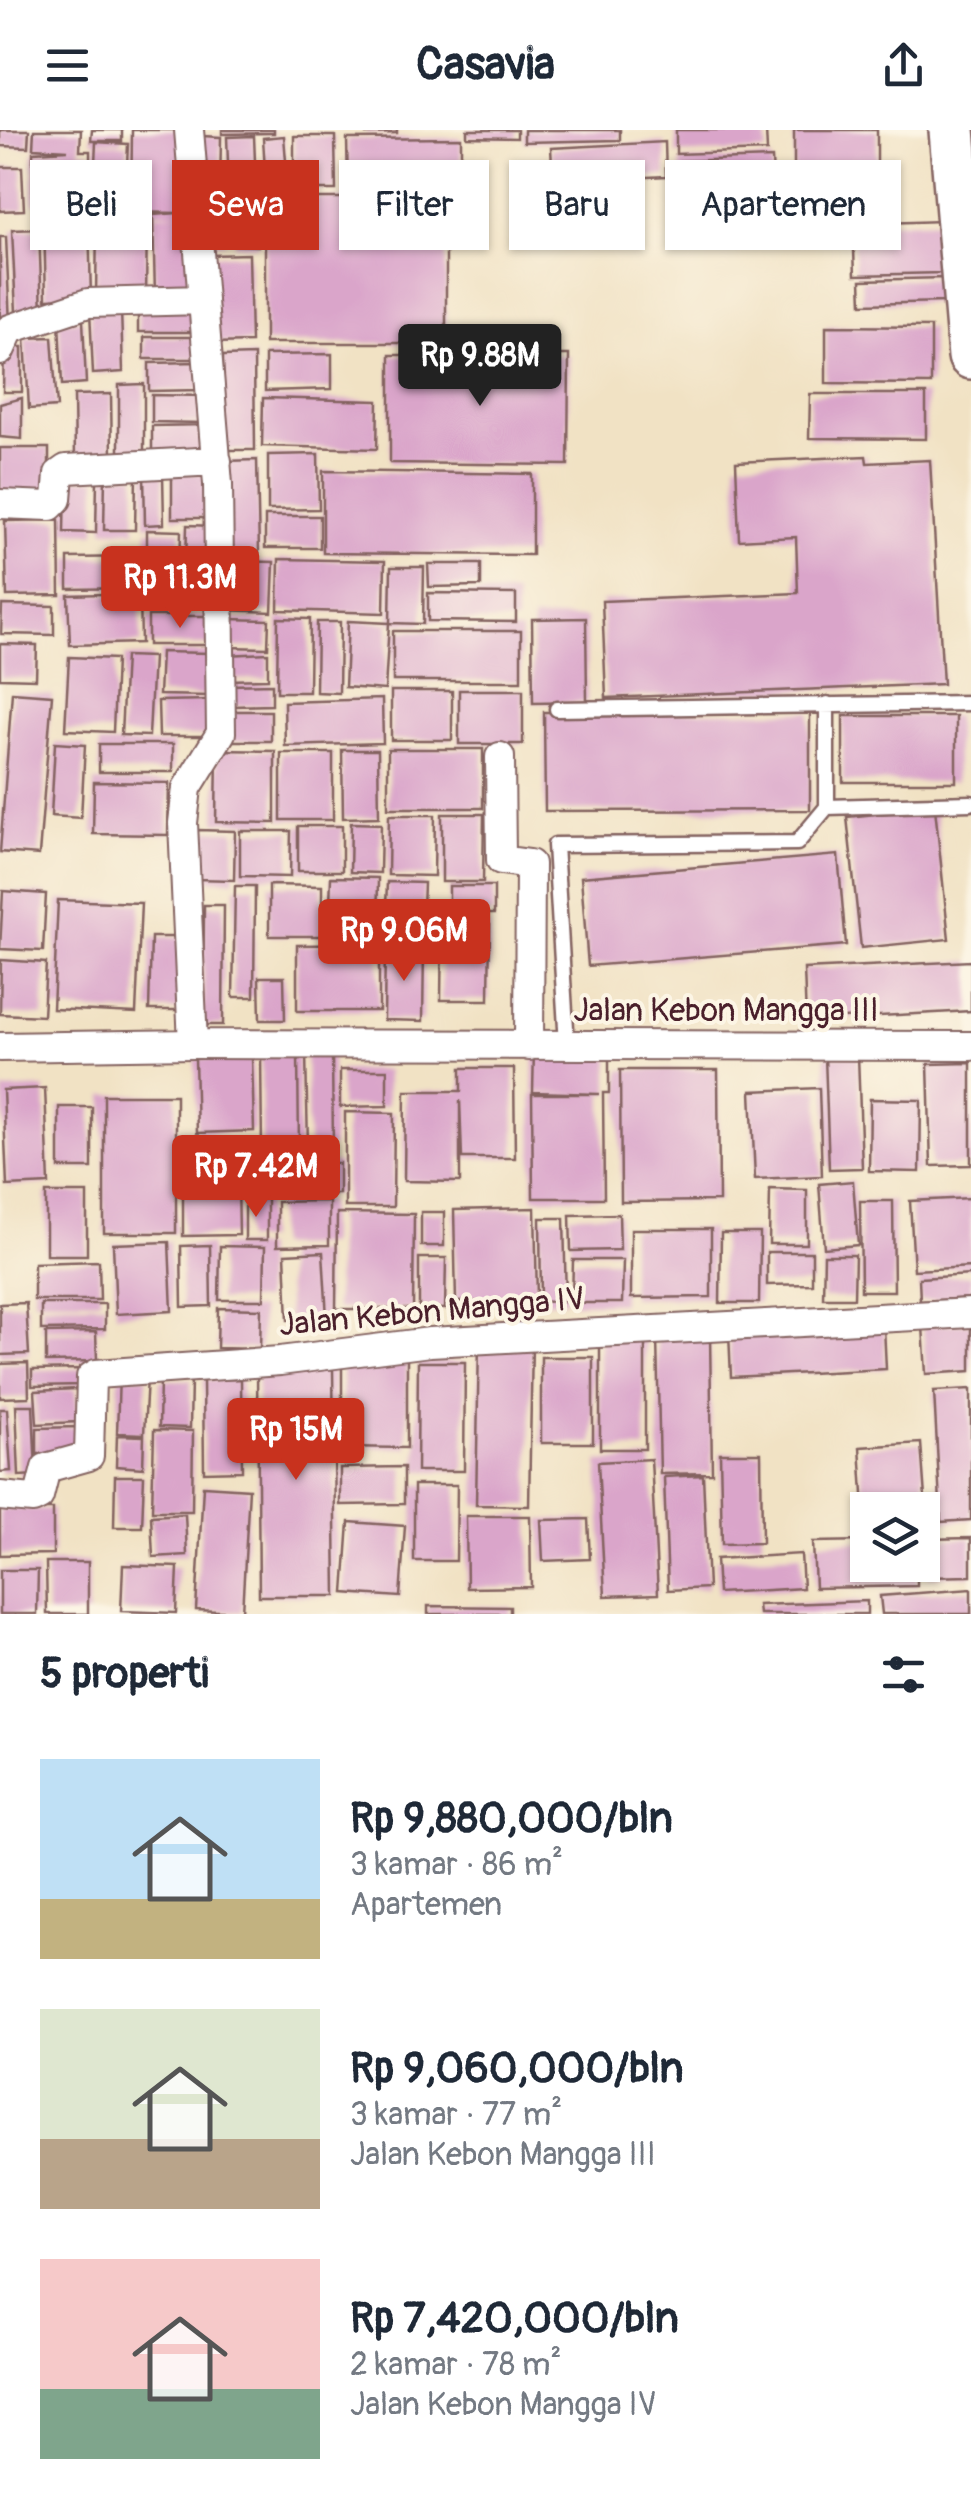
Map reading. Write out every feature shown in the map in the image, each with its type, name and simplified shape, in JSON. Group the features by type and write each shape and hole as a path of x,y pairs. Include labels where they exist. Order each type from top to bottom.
{"main road":[{"path":"952,130 965,202 971,356"}],"street":[{"path":"190,130 216,461 221,734 187,788 182,823 194,1044"},
{"path":"0,351 10,329 88,303 202,300"},
{"path":"0,504 50,506 58,499 59,474 66,469 216,461"},
{"path":"500,757 501,860 530,864 529,1046"},
{"name":"Jalan Kebon Mangga III","path":"0,1048 194,1044 971,1046"},
{"name":"Jalan Kebon Mangga IV","path":"0,1496 33,1499 39,1496 46,1468 89,1456 92,1377 96,1374 280,1362 430,1342 971,1312"}],"lane":[{"path":"557,709 971,703"},
{"path":"567,1045 555,845 797,843 828,807 828,704"},
{"path":"828,807 971,803"}],"building":[{"path":"0,130 29,130 28,147 0,146"},
{"path":"34,130 81,130 80,151 90,151 90,160 33,160 33,152 68,150 33,148"},
{"path":"92,130 122,130 122,141 91,141"},
{"path":"132,130 182,130 182,160 172,160 172,213 152,212 152,160 132,160"},
{"path":"222,130 274,130 274,133 222,134"},
{"path":"366,130 397,130 397,133 366,134"},
{"path":"467,130 517,130 517,138 467,137"},
{"path":"524,130 620,130 620,140 524,142"},
{"path":"676,130 766,130 767,151 676,154"},
{"path":"794,130 877,130 877,160 794,160"},
{"path":"201,136 221,137 221,160 201,160"},
{"path":"254,136 255,160 228,160 227,137"},
{"path":"284,136 286,160 264,160 263,138"},
{"path":"294,136 335,136 336,190 319,190 319,160 294,160"},
{"path":"461,138 461,160 347,160 347,139"},
{"path":"96,142 128,144 127,160 95,160"},
{"path":"665,142 665,176 645,177 645,160 552,160 551,148"},
{"path":"0,167 22,167 24,210 0,211"},
{"path":"319,198 339,198 339,250 446,250 446,343 265,343 265,250 319,250"},
{"path":"172,213 172,250 189,250 190,294 155,295 153,215"},
{"path":"942,221 943,273 855,275 854,250 901,250 901,222"},
{"path":"30,229 30,250 40,250 42,312 16,312 12,230"},
{"path":"0,237 6,237 10,324 0,324"},
{"path":"45,250 90,250 91,298 46,299"},
{"path":"97,250 147,250 146,298 96,298"},
{"path":"249,254 251,342 212,343 210,255"},
{"path":"944,278 945,302 862,304 861,280"},
{"path":"138,305 196,305 196,332 138,332"},
{"path":"121,309 123,372 93,374 90,311"},
{"path":"83,320 86,383 62,385 59,321"},
{"path":"826,326 931,327 931,384 826,383"},
{"path":"52,337 57,407 29,409 25,338"},
{"path":"144,337 197,337 197,359 144,359"},
{"path":"4,347 22,347 22,392 3,392"},
{"path":"332,354 332,389 265,391 265,355"},
{"path":"254,355 255,450 224,450 223,356"},
{"path":"390,355 569,355 568,465 390,463"},
{"path":"200,362 201,390 149,391 149,363"},
{"path":"144,384 144,459 119,460 119,385"},
{"path":"111,394 112,457 75,458 74,395"},
{"path":"810,394 926,394 926,439 809,438"},
{"path":"152,395 204,396 204,423 152,422"},
{"path":"22,398 22,439 0,437 0,404"},
{"path":"263,398 378,401 377,449 262,446"},
{"path":"206,425 206,457 152,459 152,426"},
{"path":"0,448 49,448 49,494 0,494"},
{"path":"318,454 319,509 268,510 268,455"},
{"path":"866,456 867,463 930,460 943,684 606,698 602,601 798,593 796,537 739,540 736,462"},
{"path":"257,460 259,553 225,553 224,461"},
{"path":"323,471 532,474 532,555 323,553"},
{"path":"172,473 209,474 208,518 172,518"},
{"path":"144,474 163,474 164,524 145,525"},
{"path":"105,475 136,475 135,530 104,530"},
{"path":"65,479 97,479 96,533 64,532"},
{"path":"265,516 320,516 320,548 265,548"},
{"path":"59,520 60,595 7,596 5,521"},
{"path":"187,525 214,526 213,566 186,565"},
{"path":"147,530 181,531 180,566 147,565"},
{"path":"136,557 136,588 68,589 68,558"},
{"path":"279,559 385,561 384,613 278,610"},
{"path":"226,561 274,562 272,612 224,610"},
{"path":"428,564 481,564 481,586 429,587"},
{"path":"391,567 424,567 423,624 390,623"},
{"path":"192,570 214,570 213,607 191,607"},
{"path":"183,575 184,608 149,610 147,576"},
{"path":"140,593 141,643 70,645 68,595"},
{"path":"428,593 516,594 516,622 428,621"},
{"path":"2,605 54,606 54,635 1,634"},
{"path":"148,616 212,616 213,645 148,645"},
{"path":"278,618 310,619 309,692 277,692"},
{"path":"586,618 587,702 533,703 532,619"},
{"path":"228,619 269,620 268,648 227,647"},
{"path":"348,621 389,623 385,690 345,687"},
{"path":"317,622 340,622 339,693 316,692"},
{"path":"393,631 521,631 521,681 393,681"},
{"path":"0,644 37,645 36,679 0,678"},
{"path":"161,652 211,653 210,696 159,695"},
{"path":"268,653 268,679 227,680 227,655"},
{"path":"125,656 153,657 149,736 121,735"},
{"path":"69,657 116,659 113,732 65,730"},
{"path":"272,684 272,705 232,706 231,685"},
{"path":"459,690 523,690 523,744 459,744"},
{"path":"391,691 452,691 452,740 391,740"},
{"path":"12,692 52,695 39,855 0,852"},
{"path":"382,699 383,743 285,746 284,702"},
{"path":"211,700 211,736 159,736 158,701"},
{"path":"229,711 271,711 271,741 229,741"},
{"path":"544,712 810,712 810,810 545,811"},
{"path":"843,716 956,716 956,782 843,782"},
{"path":"55,743 85,745 81,818 51,816"},
{"path":"99,744 173,744 173,772 99,772"},
{"path":"388,749 483,749 483,808 388,808"},
{"path":"217,750 275,751 275,823 216,822"},
{"path":"342,750 378,750 379,817 343,818"},
{"path":"281,753 333,753 333,820 281,820"},
{"path":"94,782 169,783 168,835 93,834"},
{"path":"935,808 949,939 861,948 847,817"},
{"path":"442,814 484,814 483,882 442,882"},
{"path":"389,815 435,815 434,876 388,875"},
{"path":"351,823 381,824 380,873 350,872"},
{"path":"298,826 342,826 342,871 298,871"},
{"path":"196,830 235,831 234,880 195,879"},
{"path":"240,831 291,831 290,877 240,876"},
{"path":"838,855 846,945 588,966 581,877"},
{"path":"331,877 378,878 377,932 329,931"},
{"path":"387,882 424,883 422,934 385,933"},
{"path":"269,885 322,886 322,936 269,936"},
{"path":"235,886 255,886 254,997 233,997"},
{"path":"449,886 494,886 494,914 449,914"},
{"path":"3,891 46,894 43,951 0,949"},
{"path":"58,900 141,903 136,1013 53,1009"},
{"path":"204,905 224,905 223,1025 203,1025"},
{"path":"442,925 490,925 489,1000 441,1000"},
{"path":"151,937 183,937 181,1010 149,1010"},
{"path":"379,944 379,1011 297,1011 297,945"},
{"path":"385,946 424,947 423,1021 384,1020"},
{"path":"1,960 46,963 43,1016 0,1014"},
{"path":"971,961 971,1011 806,1020 804,969"},
{"path":"259,977 284,977 285,1020 260,1020"},
{"path":"534,1049 609,1050 609,1093 603,1093 604,1198 533,1198 532,1094 599,1094 533,1092"},
{"path":"306,1053 332,1053 333,1147 308,1148"},
{"path":"261,1054 298,1054 299,1150 262,1151"},
{"path":"858,1055 862,1168 829,1169 825,1056"},
{"path":"252,1057 254,1131 197,1133 195,1059"},
{"path":"971,1063 971,1165 931,1166 928,1064"},
{"path":"461,1068 514,1068 515,1158 462,1158 460,1100 460,1182 404,1181 405,1091 461,1091"},
{"path":"340,1070 387,1070 387,1106 340,1107"},
{"path":"620,1070 718,1070 719,1201 621,1202"},
{"path":"45,1088 49,1184 7,1186 3,1090"},
{"path":"819,1088 822,1176 755,1179 751,1091"},
{"path":"104,1095 176,1095 176,1233 104,1233"},
{"path":"870,1099 921,1100 920,1172 869,1171"},
{"path":"59,1107 92,1107 92,1168 59,1168"},
{"path":"345,1112 394,1113 393,1207 345,1207"},
{"path":"196,1139 246,1142 244,1174 194,1171"},
{"path":"311,1163 339,1163 339,1194 311,1194"},
{"path":"256,1164 299,1164 299,1189 256,1189"},
{"path":"238,1181 239,1235 183,1236 183,1182"},
{"path":"853,1181 858,1245 824,1248 819,1184"},
{"path":"770,1189 807,1190 807,1244 769,1244"},
{"path":"46,1193 87,1193 87,1255 46,1255"},
{"path":"971,1198 971,1267 914,1270 910,1201"},
{"path":"245,1199 267,1199 267,1240 245,1240"},
{"path":"329,1201 329,1245 277,1246 277,1202"},
{"path":"860,1201 893,1201 894,1291 861,1291"},
{"path":"535,1208 537,1300 456,1302 454,1210"},
{"path":"421,1212 444,1212 444,1246 421,1246"},
{"path":"337,1213 414,1214 413,1309 336,1309"},
{"path":"619,1214 620,1250 571,1251 570,1215"},
{"path":"540,1218 564,1218 566,1301 541,1302"},
{"path":"631,1229 711,1229 711,1297 631,1298"},
{"path":"721,1233 760,1233 759,1303 720,1303"},
{"path":"169,1242 172,1311 116,1314 113,1244"},
{"path":"210,1245 211,1306 182,1307 181,1246"},
{"path":"220,1246 265,1247 264,1300 219,1300"},
{"path":"323,1252 327,1318 288,1320 285,1254"},
{"path":"767,1252 812,1252 812,1284 767,1285"},
{"path":"824,1255 855,1255 854,1298 823,1298"},
{"path":"419,1258 446,1258 445,1309 419,1308"},
{"path":"573,1260 623,1260 622,1303 572,1303"},
{"path":"99,1261 100,1300 34,1300 34,1263"},
{"path":"971,1275 971,1298 920,1301 919,1278"},
{"path":"26,1303 29,1354 0,1355 0,1304"},
{"path":"41,1304 105,1304 105,1329 41,1330"},
{"path":"218,1308 261,1309 260,1349 217,1348"},
{"path":"971,1323 971,1371 926,1374 923,1326"},
{"path":"884,1326 886,1369 731,1377 729,1333"},
{"path":"96,1332 97,1361 46,1362 46,1333"},
{"path":"600,1335 645,1335 645,1449 600,1449"},
{"path":"710,1335 712,1473 660,1474 657,1337"},
{"path":"479,1341 532,1342 529,1506 476,1505"},
{"path":"342,1355 407,1356 407,1448 342,1447"},
{"path":"541,1357 593,1357 593,1443 541,1443"},
{"path":"418,1362 465,1362 464,1471 417,1471"},
{"path":"28,1363 29,1397 0,1398 0,1364"},
{"path":"82,1369 82,1385 32,1386 32,1370"},
{"path":"333,1369 336,1596 259,1596 257,1370"},
{"path":"119,1375 147,1377 144,1434 117,1433"},
{"path":"241,1379 242,1471 204,1472 203,1380"},
{"path":"160,1380 191,1380 190,1428 159,1427"},
{"path":"76,1389 78,1422 37,1424 35,1391"},
{"path":"971,1389 971,1520 941,1522 934,1391"},
{"path":"16,1405 33,1405 36,1475 19,1476"},
{"path":"0,1409 7,1409 11,1471 0,1472"},
{"path":"78,1427 79,1453 37,1454 37,1428"},
{"path":"154,1430 193,1431 192,1511 152,1511"},
{"path":"117,1435 144,1436 143,1468 116,1466"},
{"path":"921,1443 925,1492 863,1492 860,1447"},
{"path":"720,1453 761,1453 762,1543 722,1544"},
{"path":"651,1459 658,1594 605,1596 598,1462"},
{"path":"404,1467 404,1504 340,1505 340,1468"},
{"path":"703,1475 708,1588 668,1590 664,1477"},
{"path":"115,1476 144,1476 142,1527 114,1527"},
{"path":"414,1485 457,1485 456,1561 414,1561"},
{"path":"203,1486 249,1489 242,1612 196,1610"},
{"path":"0,1509 53,1509 53,1554 0,1555"},
{"path":"185,1514 187,1555 153,1557 151,1516"},
{"path":"466,1516 530,1516 531,1587 467,1588"},
{"path":"588,1519 590,1559 543,1561 541,1520"},
{"path":"349,1522 405,1526 400,1597 344,1593"},
{"path":"971,1538 971,1576 940,1577 940,1539"},
{"path":"850,1541 850,1582 917,1582 917,1586 815,1588 813,1542"},
{"path":"801,1554 803,1588 718,1593 716,1559"},
{"path":"46,1562 88,1562 88,1614 47,1614"},
{"path":"123,1565 178,1567 176,1613 121,1611"},
{"path":"0,1570 38,1570 37,1614 0,1614"},
{"path":"971,1589 971,1614 882,1614 880,1596"},
{"path":"867,1601 867,1614 759,1614 758,1605"},
{"path":"428,1606 510,1607 510,1614 428,1614"}]}
